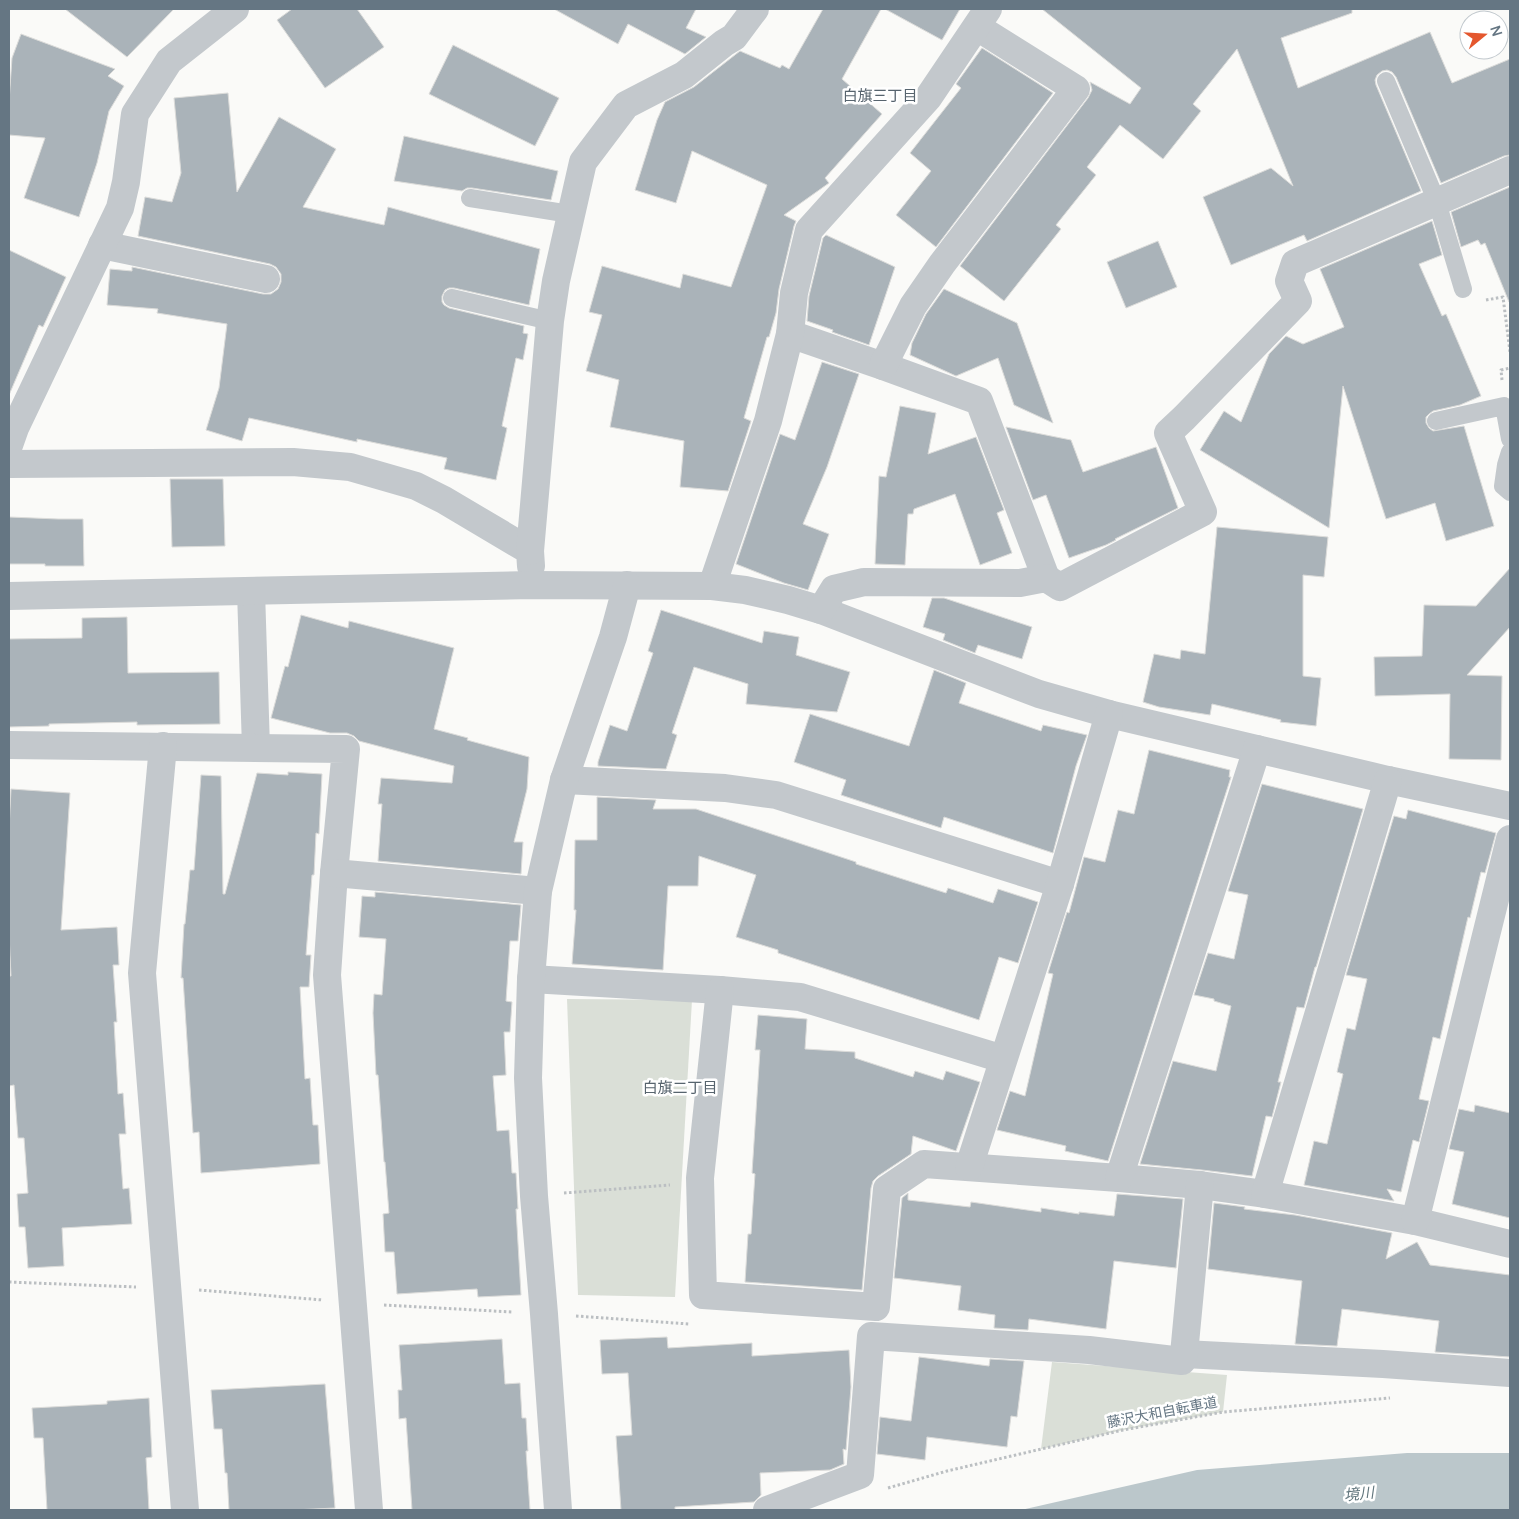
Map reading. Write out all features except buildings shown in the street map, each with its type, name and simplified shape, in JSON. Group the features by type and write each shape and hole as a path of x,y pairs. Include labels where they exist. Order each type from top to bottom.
{"street":[{"path":"9,445 15,428 120,208 126,182 135,114 169,61 235,9"},
{"path":"532,585 530,551 550,321 556,281 583,162 626,105 684,75 734,37 755,9"},
{"path":"712,586 768,421 790,334 794,293 809,230 928,98 983,18 1076,89 942,264 913,306 883,366"},
{"path":"790,334 980,401 1046,578 1060,587 1203,512 1168,433 1298,301 1289,280 1294,263 1510,170"},
{"path":"102,245 266,279"},
{"path":"9,464 294,462 350,467 416,486 444,500 530,551"},
{"path":"820,610 834,589 864,582 1020,583 1046,578"},
{"path":"9,596 532,585 712,586 745,590 820,610 1039,694 1109,714 1509,809"},
{"path":"558,1510 534,1196 528,1078 531,979 538,891 564,780 614,637 627,585"},
{"path":"251,591 256,748"},
{"path":"969,1167 1060,884 1109,714"},
{"path":"9,745 346,749 334,873 327,975 369,1510"},
{"path":"162,746 142,973 185,1510"},
{"path":"1120,1178 1256,749"},
{"path":"564,780 725,788 776,795 1060,884"},
{"path":"1265,1194 1388,780"},
{"path":"1415,1221 1510,839"},
{"path":"334,873 538,891"},
{"path":"531,979 720,990 800,997 1003,1059"},
{"path":"720,990 700,1178 703,1295 876,1307 887,1189 924,1164 1200,1185 1265,1194 1415,1221 1510,1244"},
{"path":"767,1510 860,1475 871,1336 1090,1350 1182,1361 1200,1185"},
{"path":"1184,1354 1383,1364 1510,1374"}],"lane":[{"path":"1386,81 1437,202 1463,289"},
{"path":"470,198 570,214"},
{"path":"452,298 550,321"},
{"path":"1436,422 1504,406 1510,439"},
{"path":"1510,452 1502,486 1510,492"}],"path":[{"path":"1463,289 1488,301 1504,297 1510,352"},
{"path":"534,1196 664,1186 700,1178"},
{"path":"9,1282 168,1288 354,1303 693,1324"},
{"name":"藤沢大和自転車道","path":"881,1490 947,1471 1096,1436 1223,1412 1393,1398"}],"shaded area":[{"path":"567,999 692,1000 675,1297 578,1295"},
{"path":"1052,1362 1227,1375 1223,1412 1123,1430 1041,1449"}],"water":[{"name":"境川","path":"1407,1453 1510,1453 1510,1510 1021,1510 1197,1470"}],"district":[{"name":"白旗三丁目","path":"880,96"},
{"name":"白旗二丁目","path":"680,1088"}]}
